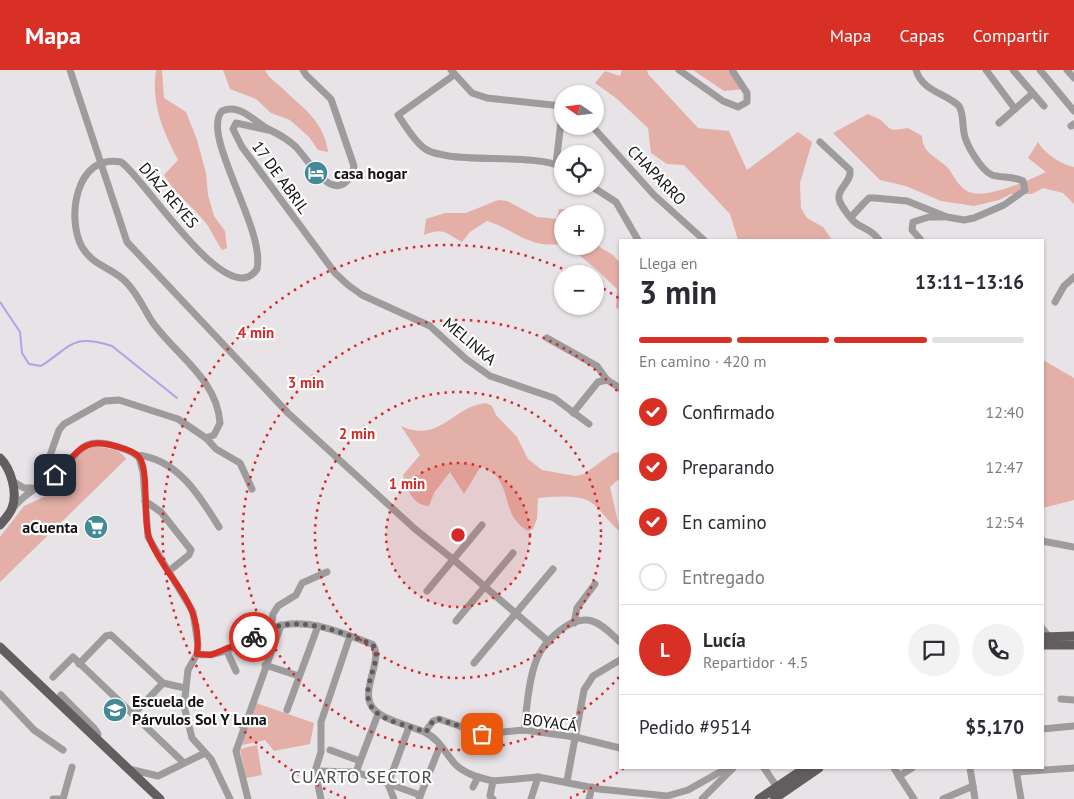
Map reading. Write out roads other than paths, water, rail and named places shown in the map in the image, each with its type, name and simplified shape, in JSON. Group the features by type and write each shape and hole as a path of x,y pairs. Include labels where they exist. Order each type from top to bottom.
{"main road":[{"path":"0,458 8,469 12,481 12,509 0,525"},
{"path":"1046,637 1074,636"},
{"path":"1044,645 1074,645"},
{"path":"0,647 160,799"},
{"path":"777,793 804,769"},
{"path":"759,799 777,793 817,769"}],"street":[{"path":"70,70 127,242 288,413 415,529 549,642"},
{"name":"DÍAZ REYES","path":"102,164 116,162 125,165 207,260 228,275 246,279 257,269 257,254 239,191 219,145 217,120 222,111 233,109 243,111 269,130 288,139 327,182 338,186 351,179 354,166 331,99 306,75 304,70"},
{"path":"678,70 723,101 738,107 746,102 747,93 732,70"},
{"path":"916,70 921,80 931,90 950,99 959,106 965,136 983,170 993,175 1016,178 1025,184 1025,190 1017,196 974,218 964,220 947,217 929,217 913,222 912,230 920,239"},
{"path":"986,70 1015,108"},
{"path":"1013,70 1044,106"},
{"path":"1040,70 1074,111"},
{"path":"1067,70 1074,78"},
{"path":"554,105 487,98 472,93 452,73 398,115 423,148 434,153 472,159 536,160 554,164"},
{"path":"999,123 1032,94"},
{"name":"17 DE ABRIL","path":"269,130 236,123 233,126 242,147 335,274"},
{"name":"CHAPARRO","path":"600,135 649,189 703,239"},
{"path":"820,142 850,170 851,175 838,198 858,225 874,232 878,239"},
{"path":"102,164 88,173 78,190 76,219 78,239 83,249 94,262 125,280 140,299 152,321 205,382 220,423 214,435 206,438"},
{"path":"604,194 616,202 637,239"},
{"path":"852,217 864,203 875,198 907,201 947,217"},
{"name":"MELINKA","path":"335,274 362,295 430,326 466,359 490,376 554,398 588,424"},
{"path":"1055,302 1064,286 1074,277"},
{"path":"547,338 597,366 607,380 619,387"},
{"path":"573,413 598,382 607,380"},
{"path":"38,485 59,430 64,424 105,401 119,400 178,420 206,438 216,449 240,464 252,488"},
{"path":"12,509 38,485 55,475 78,451 90,443 113,445 136,455 152,458 182,476 200,497 219,527"},
{"path":"136,455 141,460 148,537 193,612 198,633 197,654 188,670 185,688 184,706 188,724 192,738 205,752 221,778 230,799"},
{"path":"12,481 24,488 38,485"},
{"path":"145,501 161,512 191,550 189,555 169,570"},
{"path":"427,591 482,525"},
{"path":"1044,541 1074,547"},
{"path":"456,621 513,553"},
{"path":"474,663 553,569"},
{"path":"271,629 273,614 278,606 296,595 302,583 326,572"},
{"path":"576,622 577,608 595,584"},
{"path":"524,730 536,660 549,642 565,627 576,622 593,621 619,641"},
{"path":"197,654 211,655 281,625 318,626 350,636 375,647 376,656 368,695 371,707 378,714 426,732 456,765 478,777 493,781 538,777 567,781 630,796 654,797 680,794 725,769"},
{"path":"248,799 236,750 265,665 281,625"},
{"path":"287,710 318,626"},
{"path":"79,664 106,636 111,635 162,683 185,688"},
{"path":"320,799 315,772 321,752 321,722 350,636"},
{"path":"226,649 236,672"},
{"path":"53,677 73,658 184,763"},
{"path":"567,781 580,701 587,683 598,672 619,661"},
{"path":"265,665 299,676"},
{"path":"134,715 162,683"},
{"path":"0,694 34,730 63,750"},
{"path":"61,695 94,728 98,734 96,738"},
{"path":"1061,699 1074,700"},
{"path":"356,772 378,714"},
{"name":"BOYACÁ","path":"426,732 433,721 439,719 482,734 524,730 575,738 619,748"},
{"path":"394,799 388,784 409,726"},
{"path":"1044,729 1074,726"},
{"path":"315,772 356,772 420,797 440,746"},
{"path":"330,750 360,761"},
{"path":"130,769 158,776 205,752"},
{"path":"53,799 62,799 72,767"},
{"path":"1021,799 1016,770 1074,768"},
{"path":"702,799 732,769"},
{"path":"765,769 777,793"},
{"path":"895,769 914,799"},
{"path":"899,776 910,769"},
{"path":"970,769 975,799"},
{"path":"474,787 478,777"},
{"path":"531,799 538,777"},
{"path":"493,781 490,796 493,799"},
{"path":"943,799 973,786"},
{"path":"589,799 592,787"}],"waterway":[{"path":"0,302 20,332 22,353 29,364 41,366 72,344 88,341 98,342 112,346 177,398"}],"place":[{"name":"casa hogar","path":"316,173"},
{"name":"aCuenta","path":"96,527"},
{"name":"Escuela de Párvulos Sol Y Luna","path":"115,710"}],"district":[{"name":"CUARTO SECTOR","path":"362,776"}]}
